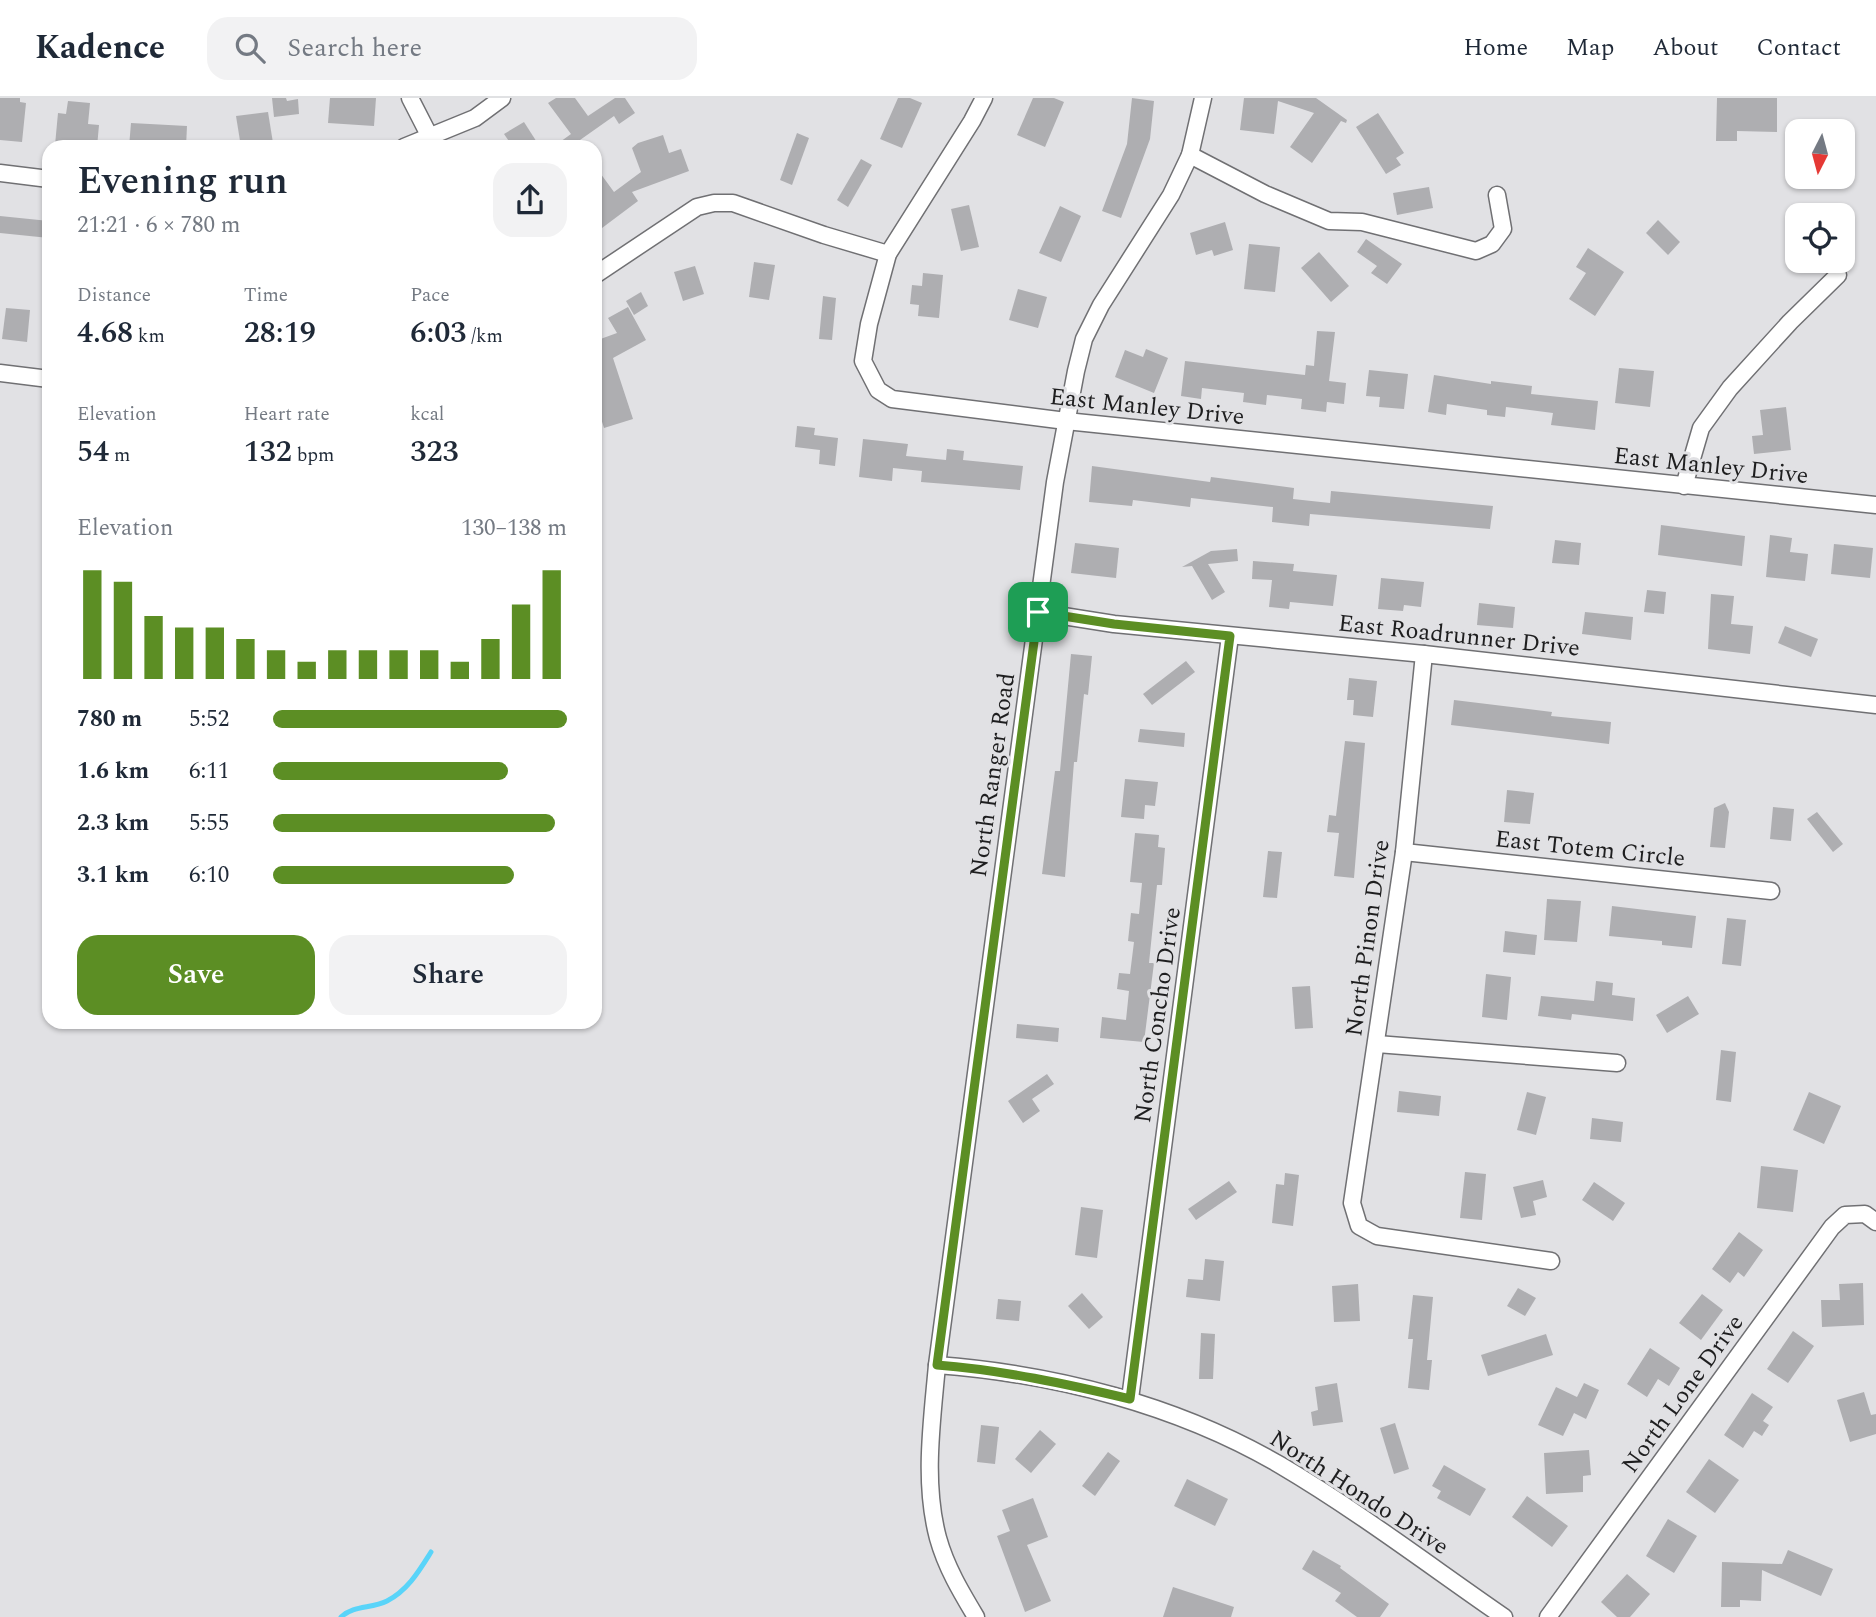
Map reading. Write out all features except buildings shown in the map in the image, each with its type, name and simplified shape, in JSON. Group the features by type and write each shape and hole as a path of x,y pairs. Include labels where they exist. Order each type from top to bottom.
{"street":[{"path":"410,98 430,137"},
{"path":"422,140 475,118 502,98"},
{"name":"East Manley Drive","path":"984,98 888,254 869,324 863,361 878,390 892,399 1066,421 1876,505"},
{"name":"North Ranger Road","path":"976,1617 955,1581 938,1539 930,1489 937,1365 1066,421 1084,340 1101,305 1171,195 1190,155 1203,98"},
{"path":"1190,155 1265,194 1329,221 1362,222 1476,251 1492,244 1503,229 1497,195"},
{"path":"0,173 42,178"},
{"path":"602,270 697,207 714,203 733,203 888,254"},
{"path":"1684,486 1701,428 1730,388 1790,322 1838,275"},
{"path":"0,373 42,378"},
{"name":"East Roadrunner Drive","path":"1038,612 1114,624 1424,654 1876,705"},
{"name":"North Concho Drive","path":"1130,1399 1230,636"},
{"name":"North Pinon Drive","path":"1424,654 1404,852 1352,1203 1359,1226 1377,1236 1551,1261"},
{"name":"East Totem Circle","path":"1404,852 1771,891"},
{"path":"1377,1044 1617,1063"},
{"name":"North Lone Drive","path":"1548,1617 1832,1227 1845,1215 1870,1218"},
{"name":"North Hondo Drive","path":"937,1365 970,1367 1027,1377 1130,1399 1200,1425 1279,1464 1504,1617"}],"waterway":[{"path":"341,1617 394,1597 412,1580 431,1552"}],"route":[{"path":"1038,612 1114,624 1230,636 1130,1399 1027,1377 970,1367 937,1365 1038,612"}]}
